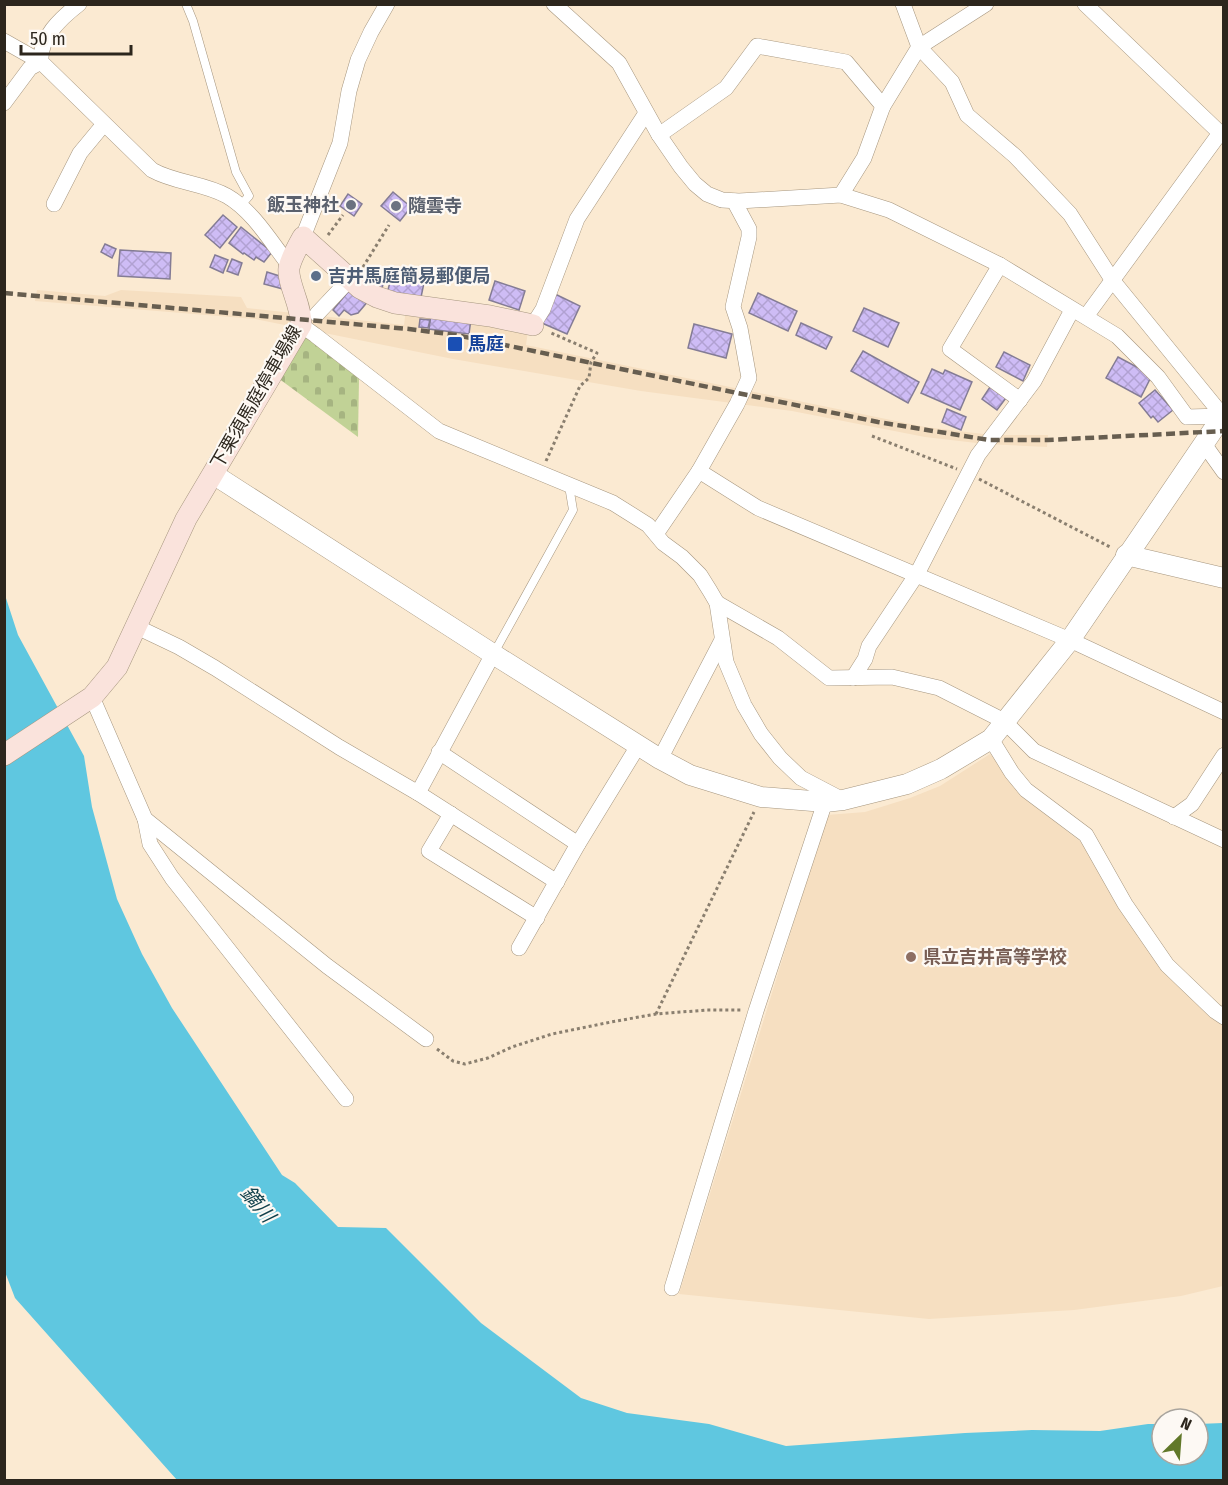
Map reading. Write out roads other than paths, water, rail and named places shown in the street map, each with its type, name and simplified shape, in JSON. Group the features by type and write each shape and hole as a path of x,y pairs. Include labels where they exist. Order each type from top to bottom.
{"main road":[{"path":"289,265 310,243 351,280 378,297 395,303 490,316 533,325"},
{"name":"下栗須馬庭停車場線","path":"4,755 85,702 117,668 186,519 309,320 299,304 289,273 289,265"}],"street":[{"path":"41,62 43,43 56,24 79,4"},
{"path":"310,243 340,143 349,91 358,60 387,4"},
{"path":"554,4 619,63 659,135 694,184 707,194 722,201 841,195 889,210 1000,265 1072,310 1087,315 1117,336 1158,377 1187,417 1223,415"},
{"path":"903,4 919,47 952,82 967,115 1015,156 1070,214 1113,281 1223,415"},
{"path":"841,195 864,158 883,106 919,47 986,4"},
{"path":"1085,4 1222,134 1087,315"},
{"path":"4,41 41,62 152,170 162,176 208,188 226,196 240,206 289,265"},
{"path":"659,135 726,88 757,46 846,62 883,106"},
{"path":"4,102 30,68 41,62"},
{"path":"533,325 543,309 577,219 646,113"},
{"path":"54,204 80,153 104,124"},
{"path":"656,534 699,471 749,378 734,307 749,230 734,201"},
{"path":"1000,265 950,350 1020,400"},
{"path":"351,280 309,320 315,335 439,431 613,503 641,520 700,575 717,603 726,662 734,684 760,734 801,778 834,801"},
{"path":"853,678 865,659 869,646 917,574 978,454 1034,381 1072,310"},
{"path":"213,474 638,746 690,775 761,797 834,801 907,784 941,770 991,739 1070,640 1223,415"},
{"path":"1204,444 1224,472"},
{"path":"699,471 758,508 1070,640 1224,712"},
{"path":"1126,555 1224,578"},
{"path":"717,603 778,638 829,678 892,677 939,688 1004,721 1034,751 1224,840"},
{"path":"137,627 188,652 268,700 339,747 418,793 557,882"},
{"path":"660,759 722,640"},
{"path":"418,793 493,654"},
{"path":"85,702 145,819 150,844 172,878 346,1099"},
{"path":"991,739 1012,773 1026,790 1086,835 1125,904 1167,965 1224,1017"},
{"path":"519,948 578,844 638,746"},
{"path":"439,752 578,844"},
{"path":"1174,817 1192,804 1224,755"},
{"path":"672,1288 756,1011 834,801"},
{"path":"450,814 429,851 537,918"},
{"path":"145,819 327,966 426,1039"}],"lane":[{"path":"186,4 193,21 236,172 249,196 240,206"},
{"path":"493,654 573,510 569,486"}],"water":[{"name":"鏑川","path":"4,592 18,635 84,756 92,807 117,899 142,954 172,1008 282,1175 295,1183 338,1227 386,1228 481,1323 581,1398 627,1413 709,1424 786,1446 965,1433 1032,1430 1100,1431 1150,1424 1150,1467 1210,1467 1210,1424 1223,1423 1223,1480 177,1480 15,1298 5,1272"}],"railway":[{"path":"4,293 456,335 878,422 989,440 1048,440 1224,431"}],"place":[{"name":"飯玉神社","path":"351,205"},
{"name":"隨雲寺","path":"396,206"},
{"name":"吉井馬庭簡易郵便局","path":"316,276"},
{"name":"馬庭","path":"455,344"},
{"name":"県立吉井高等学校","path":"911,957"}]}
